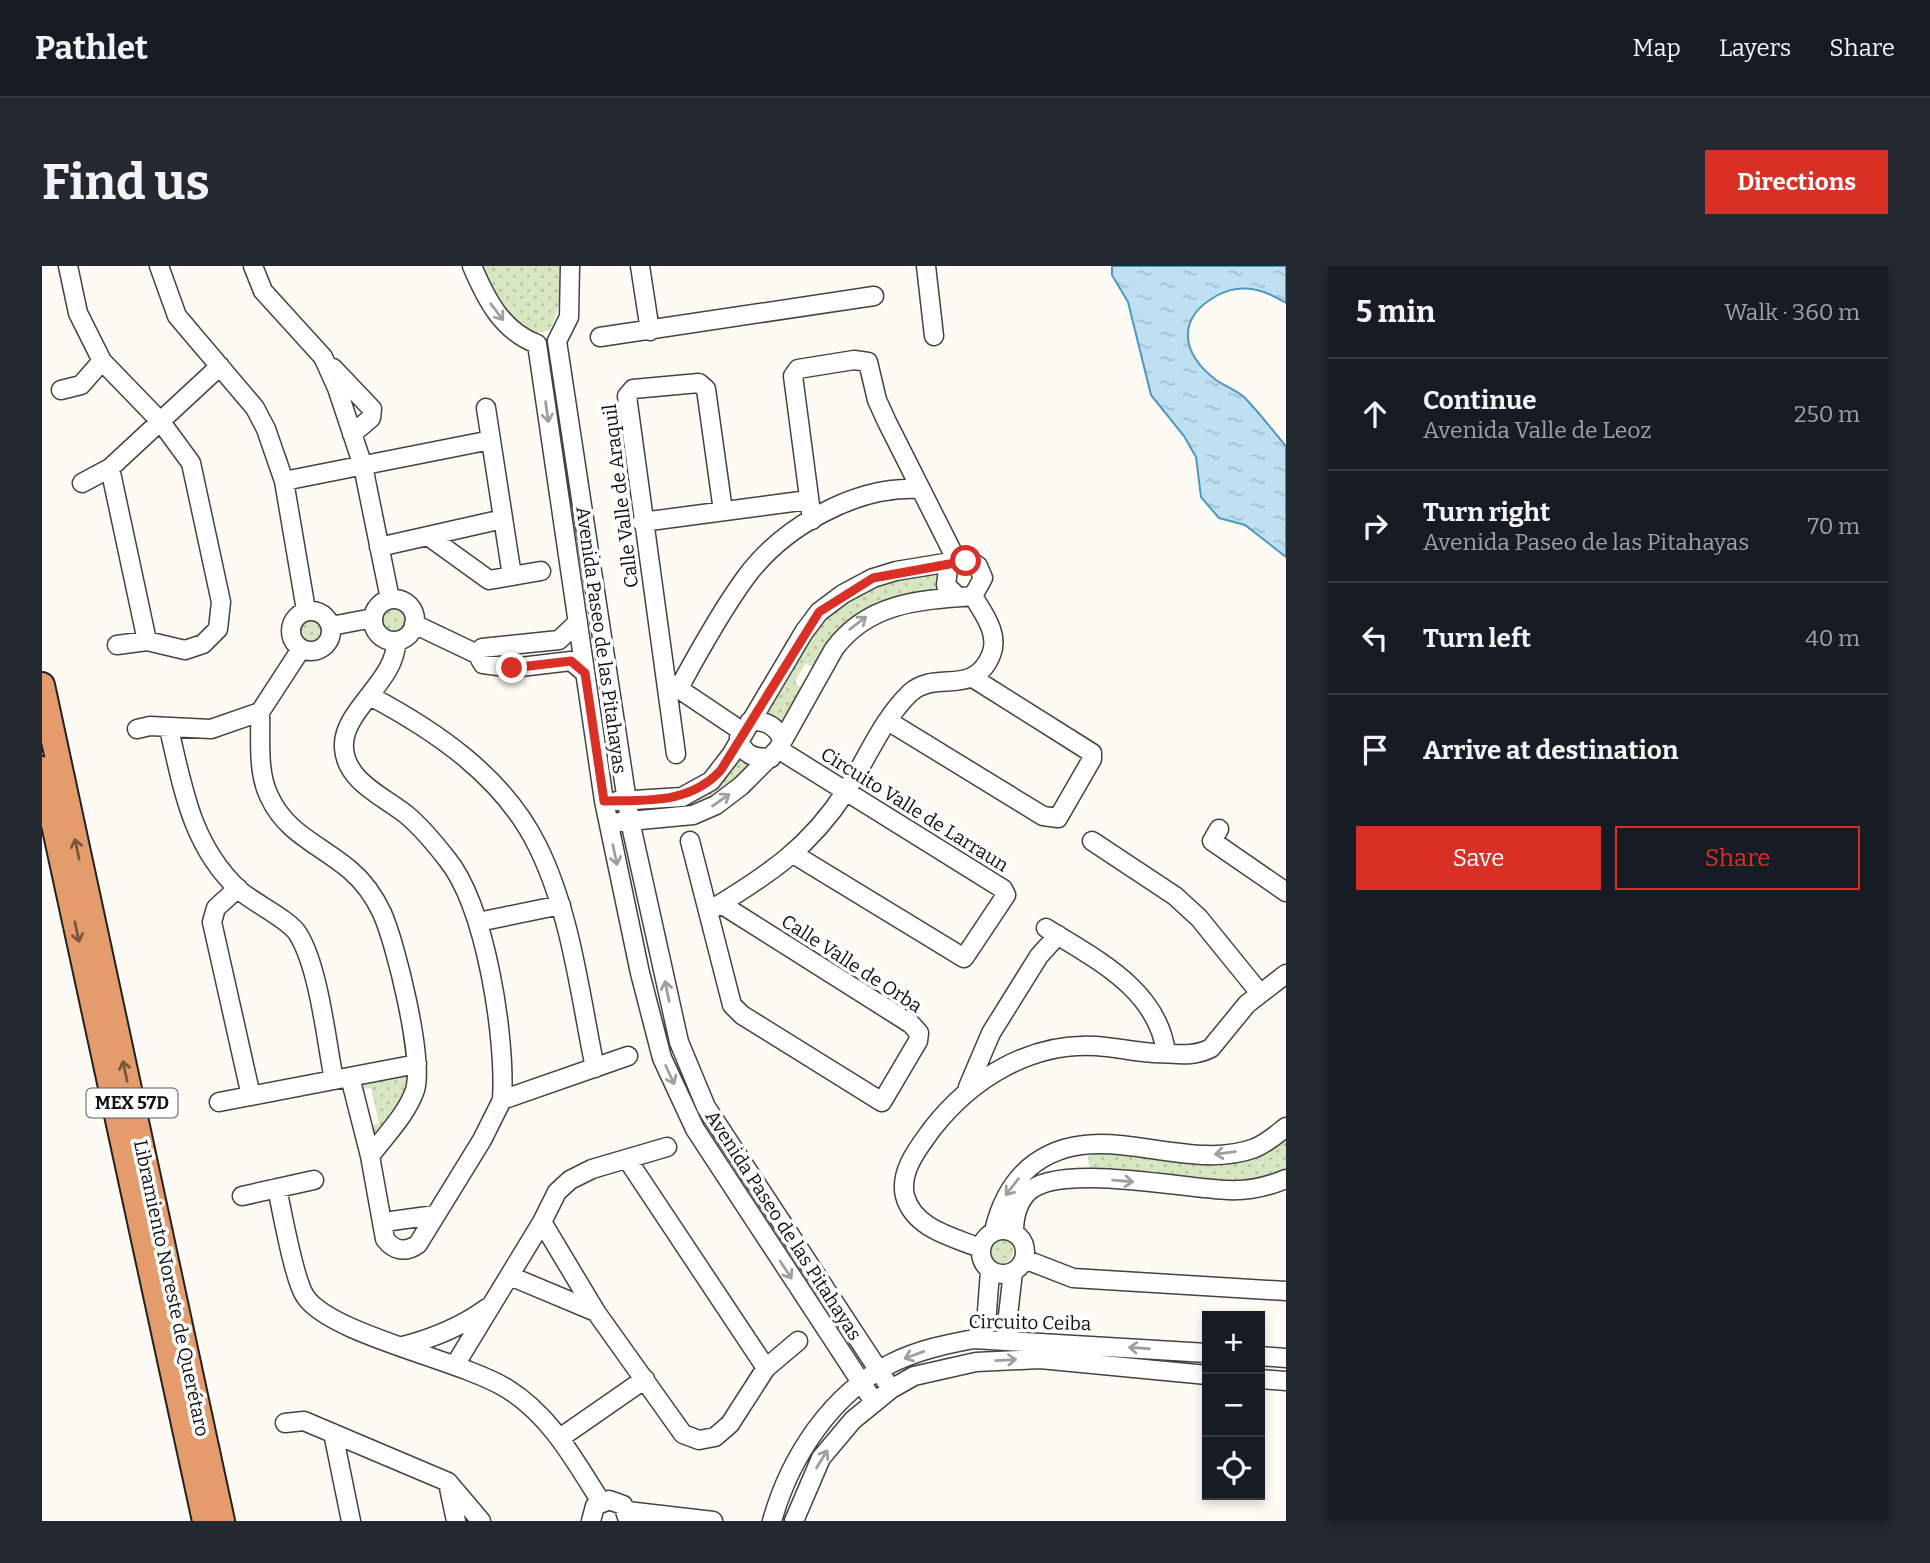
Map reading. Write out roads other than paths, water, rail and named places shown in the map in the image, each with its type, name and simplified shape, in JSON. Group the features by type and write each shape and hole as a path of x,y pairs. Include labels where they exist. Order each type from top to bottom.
{"highway":[{"name":"Libramiento Noreste de Querétaro","path":"42,685 222,1521"},
{"name":"Libramiento Noreste de Querétaro","path":"42,769 205,1521"}],"street":[{"path":"68,266 78,313 102,361 161,422 191,463 221,602 218,629 203,644 185,650 146,641 117,645"},
{"path":"159,266 177,316 256,408 284,481 306,610"},
{"path":"253,266 263,291 372,409 372,418 352,435"},
{"path":"472,266 484,295 500,319 520,338 537,344 556,341 569,317 570,266"},
{"path":"640,266 650,331"},
{"path":"926,266 934,336"},
{"path":"600,337 874,296"},
{"name":"Avenida Paseo de las Pitahayas","path":"556,341 630,821 679,1042 706,1107 891,1389"},
{"name":"Avenida Paseo de las Pitahayas","path":"537,344 608,824 662,1058 695,1129 874,1402"},
{"path":"323,357 363,466 390,599"},
{"path":"812,520 793,376 798,369 854,360 868,362 872,368 877,400 955,562"},
{"path":"61,390 81,385 102,361"},
{"path":"82,483 110,468 220,366"},
{"name":"Calle Valle de Araquil","path":"676,754 673,685 642,522 627,396 633,389 699,383 706,389 723,511"},
{"path":"486,408 512,576"},
{"path":"284,481 491,440"},
{"path":"110,468 146,641"},
{"path":"673,685 746,576 784,539 812,520 850,501 879,492 918,489"},
{"path":"642,522 808,500"},
{"path":"379,547 503,519"},
{"path":"428,536 489,580 541,570"},
{"path":"604,801 682,797 711,781 819,612 873,578 955,562 972,562 982,572 982,585 965,597 901,606 856,623 834,649 777,749 716,805 684,816 608,824"},
{"path":"691,841 715,907 795,855 846,792 888,721 919,687 973,678 989,660 994,638 965,597 946,585 945,577 955,562"},
{"path":"390,599 408,604 413,610 414,624 411,632 396,640 379,634 373,618 380,604 390,599"},
{"path":"306,610 322,613 331,626 329,641 324,647 309,651 301,649 295,643 290,628 299,614 306,610"},
{"path":"331,626 373,618"},
{"path":"477,654 482,648 559,640 578,622"},
{"path":"414,624 477,654 483,664 512,668 571,661 585,673"},
{"path":"169,729 190,818 215,861 238,888 297,931 310,960 342,1078 370,1156 385,1239 392,1247 403,1250 418,1244 482,1140 502,1100 504,1073 496,1014 478,922 466,890 449,861 409,816 353,773 344,749 346,729 387,669 396,650 396,640"},
{"path":"508,647 512,668"},
{"path":"301,649 260,712 260,760 268,794 283,821 313,846 351,870 382,913 406,1000 417,1064 415,1090 400,1117 370,1156"},
{"path":"888,721 1043,816 1058,818 1092,759 1092,753 973,678"},
{"name":"Circuito Valle de Larraun","path":"673,685 744,730"},
{"path":"370,696 414,719 457,749 500,792 537,845 561,905 595,1068"},
{"path":"136,729 150,726 211,729 260,712"},
{"name":"Circuito Valle de Larraun","path":"744,730 766,722 777,749 1003,889 1005,901 970,954 964,958 956,957 795,855"},
{"name":"Circuito Valle de Larraun","path":"744,730 741,746 752,757 777,749"},
{"path":"682,797 684,816"},
{"path":"1219,830 1213,841 1286,892"},
{"path":"1092,841 1175,896 1199,918 1259,992"},
{"path":"238,888 216,908 212,922 251,1096"},
{"path":"478,922 561,905"},
{"name":"Calle Valle de Orba","path":"715,907 911,1024 919,1033 918,1041 882,1102 742,1016 732,1005 715,907"},
{"path":"964,1094 991,1033 1052,931 1101,960 1135,991 1153,1013 1163,1035 1166,1053"},
{"path":"980,1248 928,1227 916,1216 905,1195 905,1178 911,1158 944,1114 964,1094 999,1069 1035,1054 1095,1046 1189,1055 1211,1048 1259,992 1286,974"},
{"path":"502,1100 628,1056"},
{"path":"219,1102 417,1064"},
{"path":"1286,1127 1268,1142 1252,1149 1216,1154 1083,1144 1062,1149 1027,1170 1005,1196 994,1231 980,1248 982,1261 990,1271 998,1274 1018,1266 1073,1278 1286,1291"},
{"path":"1083,1144 1083,1177"},
{"path":"455,1365 542,1222 557,1192 570,1180 592,1169 667,1146"},
{"path":"627,1159 766,1368"},
{"path":"1014,1232 1019,1205 1028,1192 1055,1181 1083,1177 1228,1191 1265,1187 1286,1179"},
{"path":"242,1196 314,1180"},
{"path":"277,1188 303,1295 319,1314 455,1365 505,1388 535,1409 560,1437 601,1502"},
{"path":"746,1209 764,1196"},
{"path":"384,1222 435,1215"},
{"path":"542,1222 596,1312 683,1434 699,1440 715,1437 730,1424 766,1368 799,1341"},
{"path":"994,1231 1014,1232 1023,1242 1007,1324 1010,1339"},
{"path":"974,1339 986,1325 990,1271"},
{"path":"510,1276 596,1312"},
{"path":"403,1346 433,1338 461,1325 493,1304"},
{"name":"Circuito Ceiba","path":"772,1521 808,1437 848,1394 892,1363 938,1346 974,1339 1010,1339 1202,1353"},
{"path":"1265,1356 1286,1358"},
{"name":"Circuito Ceiba","path":"794,1521 821,1458 852,1420 891,1389 914,1376 976,1362 1040,1359 1202,1375"},
{"path":"560,1437 645,1379"},
{"path":"1265,1379 1286,1381"},
{"path":"285,1423 304,1421 448,1482 481,1521"},
{"path":"333,1433 351,1521"},
{"path":"448,1482 456,1521"},
{"path":"590,1521 595,1506 601,1502 616,1501 627,1516 713,1521"}],"water":[{"path":"1112,266 1286,266 1286,303 1252,289 1225,292 1203,305 1194,315 1188,336 1190,348 1204,370 1244,397 1286,446 1286,557 1245,525 1219,518 1201,497 1196,457 1184,436 1151,395 1128,302 1112,275"}]}
